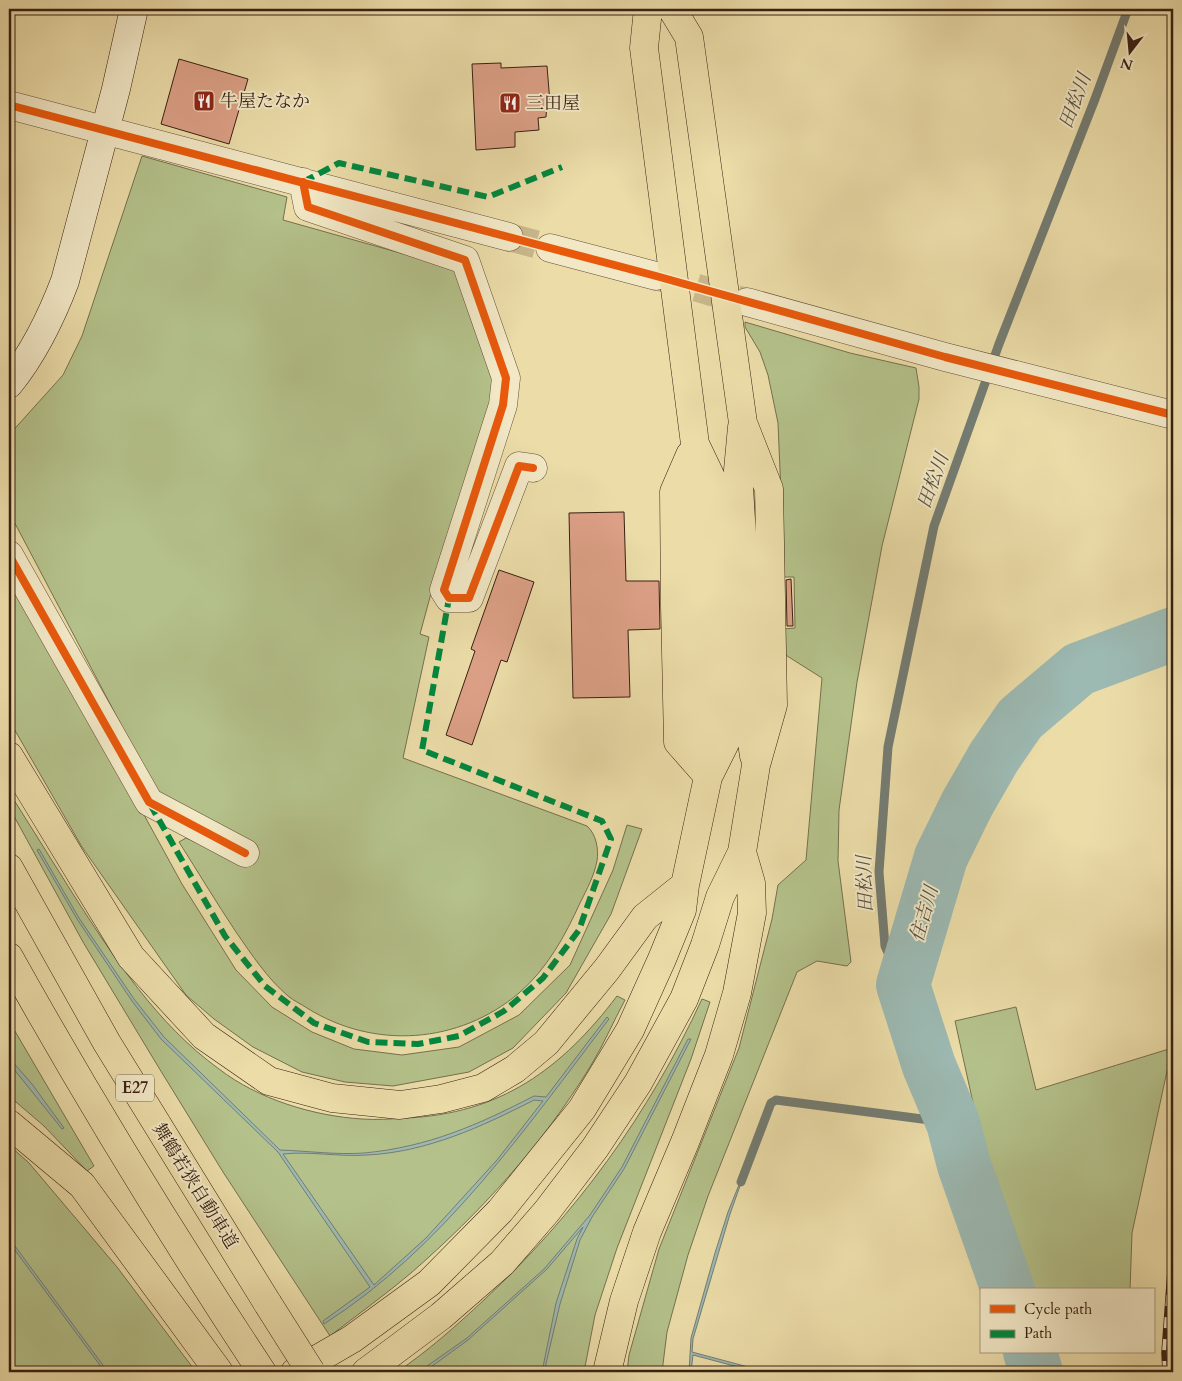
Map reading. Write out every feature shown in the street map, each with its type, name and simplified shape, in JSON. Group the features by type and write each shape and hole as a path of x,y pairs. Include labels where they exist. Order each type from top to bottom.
{"highway":[{"path":"294,1372 352,1339 429,1283 506,1204 582,1109 630,1030 682,910 685,886 708,777 702,744 699,603 694,494 695,444 644,48 648,9"},
{"path":"366,1372 440,1316 502,1263 547,1211 595,1148 638,1083 684,999 705,945 720,897 742,852 756,765 772,705 769,489 743,422 689,37 672,9"},
{"path":"9,756 131,957 204,1036 269,1081 332,1098 400,1105 441,1099 483,1088 515,1070 546,1043 607,969 645,917 685,886"},
{"path":"607,1372 624,1302 647,1232 719,1055 737,993 752,913 751,883 742,852"},
{"name":"舞鶴若狭自動車道","path":"9,868 107,1043 311,1372"},
{"name":"E27","path":"9,957 66,1060 262,1372"},
{"path":"9,1124 82,1185 220,1372"}],"street":[{"path":"9,384 35,348 53,312 65,281 116,88 134,9"},
{"path":"9,105 509,237"},
{"path":"303,182 308,207 464,260 471,278 506,378 503,404 444,590 449,598 469,598 518,466 533,468"},
{"path":"550,248 656,276"},
{"path":"747,302 946,357 1173,415"},
{"path":"9,555 148,802 245,852"}],"green space":[{"path":"142,156 287,197 283,220 450,267 458,273 497,385 443,549 420,634 429,637 403,758 587,826 595,837 598,852 596,867 588,888 568,928 547,963 519,993 495,1010 470,1023 443,1031 416,1035 388,1035 360,1031 333,1022 307,1008 288,996 273,982 236,932 179,842 186,838 240,861 156,791 9,512 9,435 63,375 82,336"},
{"path":"745,322 850,353 916,368 919,399 882,546 857,682 839,810 838,861 851,962 847,966 817,961 797,972 708,1196 688,1255 667,1332 662,1372 627,1372 629,1355 659,1249 739,1048 772,919 778,885 806,860 822,678 784,654 783,629 795,628 794,577 782,577 783,541 778,423 768,375 760,352 745,327"},
{"path":"9,574 60,662 182,884 236,970 272,1007 312,1032 354,1049 402,1055 459,1047 519,1015 570,965 613,870 627,825 642,829 611,914 566,993 513,1048 469,1072 393,1086 345,1082 302,1072 253,1047 214,1019 186,995 82,847 9,720"},
{"path":"9,792 104,942 156,1011 197,1051 234,1080 287,1104 324,1114 362,1119 440,1115 471,1108 500,1097 526,1083 551,1066 596,1022 617,996 625,1000 595,1059 571,1096 508,1177 437,1250 411,1273 330,1336 223,1172 83,942 9,807"},
{"path":"702,999 710,1002 691,1059 617,1248 595,1315 584,1372 397,1372 442,1338 484,1300 518,1267 579,1197 608,1160 659,1082"},
{"path":"1016,1007 1036,1090 1172,1048 1132,1233 1130,1288 1034,1288 986,1162 955,1021"},
{"path":"9,1021 94,1166 87,1171 44,1126 9,1096"},
{"path":"9,1145 29,1163 117,1267 196,1372 9,1372"}],"water":[{"path":"39,849 79,918 134,999 164,1037 280,1150 364,1153 410,1146 472,1125 534,1096 546,1097 607,1017 609,1019 513,1144 444,1223 407,1260 367,1294 324,1324 323,1321 370,1287 278,1152 161,1039 132,1001 77,919 37,850","holes":["534,1100 543,1101 497,1160 426,1238 374,1285 283,1154 367,1155 411,1149 474,1128"]},
{"path":"688,1039 691,1039 624,1169 592,1217 580,1240 560,1304 544,1372 542,1372 556,1303 577,1239 583,1227 547,1269 468,1340 424,1372 421,1372 467,1338 544,1269 590,1215 622,1167"},
{"path":"9,1058 32,1084 64,1128 62,1129 9,1063"},
{"path":"751,1155 730,1214 693,1339 692,1352 767,1372 757,1372 693,1355 691,1372 689,1372 691,1338 715,1253 728,1212"},
{"path":"9,1238 108,1372 105,1372 9,1242"}],"building":[{"name":"牛屋たなか","path":"179,59 248,79 229,144 161,124"},
{"path":"501,63 501,68 547,66 550,103 547,102 546,117 538,118 539,130 515,132 515,147 476,150 472,64"},
{"path":"624,512 626,581 659,581 660,629 628,630 630,697 573,698 569,513"},
{"path":"499,570 534,582 507,662 501,660 472,745 446,735 475,651 471,649"},
{"path":"791,579 793,626 787,626 786,580"}],"waterway":[{"name":"田松川","path":"903,985 885,946 879,872 888,747 934,526 999,344 1095,99 1128,9"},
{"name":"住吉川","path":"1007,1288 964,1165 953,1123 929,1066 903,985 941,857 967,804 994,757 1020,719 1079,669 1173,634"},
{"path":"741,1182 771,1103 776,1100 953,1123"},
{"name":"住吉川","path":"1031,1354 1036,1372"}],"tunnel":[{"path":"509,237 550,248"},
{"path":"656,276 746,302"}],"railway":[{"path":"1165,1372 1164,1353 1173,1230"}],"marked path":[{"path":"303,182 339,163 488,197 562,167"},
{"path":"150,804 225,936 265,986 314,1023 368,1042 418,1044 459,1036 504,1011 543,978 579,930 611,839 602,821 422,750 449,598"}],"cycle path":[{"path":"9,105 656,276 945,357 1173,415"},
{"path":"303,182 308,207 465,260 506,378 503,405 444,590 449,598 469,598 519,466 533,468"},
{"path":"9,555 149,802 245,853"}],"place":[{"name":"牛屋たなか","path":"204,101"},
{"name":"三田屋","path":"510,103"}]}
